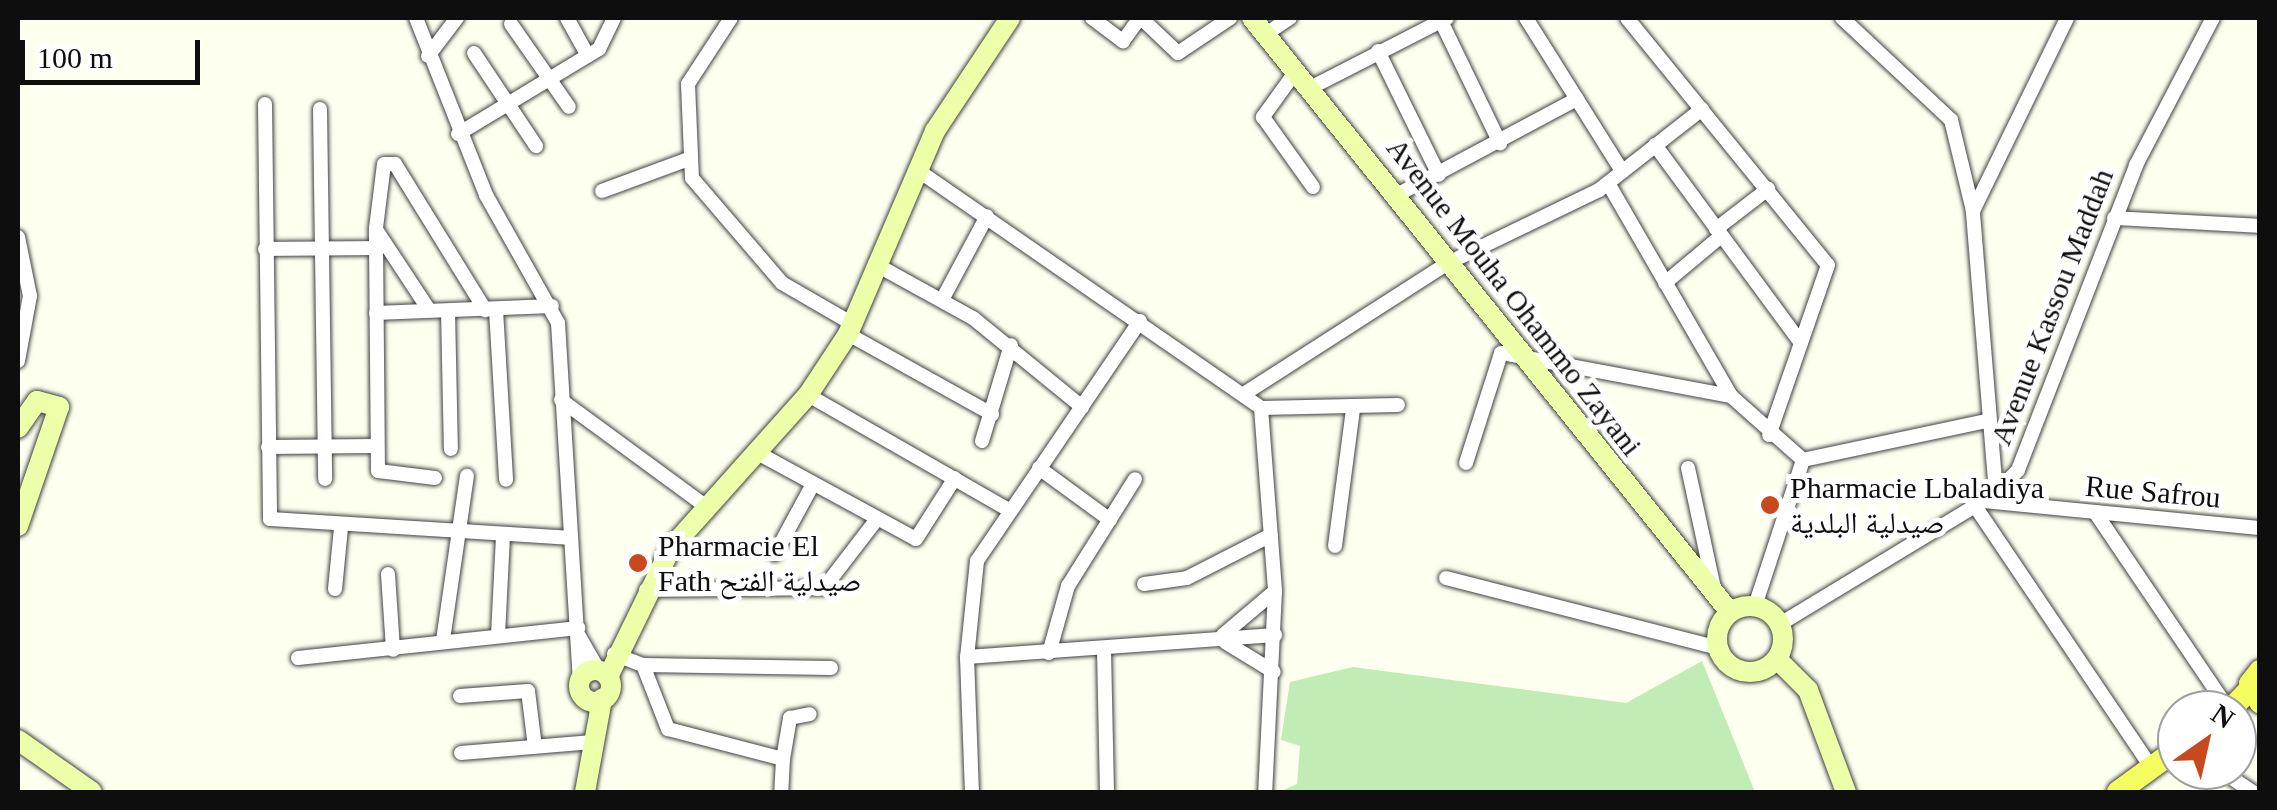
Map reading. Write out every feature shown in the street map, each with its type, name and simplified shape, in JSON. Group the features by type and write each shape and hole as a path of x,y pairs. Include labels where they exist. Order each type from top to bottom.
{"main road":[{"path":"2118,792 2157,763"}],"street":[{"path":"416,18 458,134 552,306 579,632 595,684 586,792"},
{"path":"428,56 457,18"},
{"path":"567,18 588,56"},
{"path":"458,134 546,74 588,56 614,18"},
{"path":"731,18 688,84 686,160 703,198 782,283 850,329 992,414"},
{"path":"595,684 646,590 704,504 808,395 850,329 916,169 1010,18"},
{"path":"1092,18 1122,41 1140,18 1178,54 1230,18"},
{"name":"Avenue Mouha Ohammo Zayani","path":"1252,18 1730,612"},
{"path":"1266,34 1290,18"},
{"path":"1526,18 1622,170"},
{"path":"1627,18 1828,265 1770,435"},
{"path":"1842,18 1952,120 1973,212 1986,420 1984,500 2151,767"},
{"path":"1973,212 2067,18"},
{"name":"Avenue Kassou Maddah","path":"1780,624 1984,500 2033,442 2114,218 2213,18"},
{"path":"1310,88 1444,19 1500,143"},
{"path":"511,24 568,107"},
{"path":"1378,51 1439,175"},
{"path":"474,53 536,146"},
{"path":"1296,71 1263,116 1313,187"},
{"path":"1396,195 1578,99"},
{"path":"265,104 272,521 455,535 569,538"},
{"path":"320,109 326,479"},
{"path":"1247,392 1448,263 1608,184 1702,110"},
{"path":"1656,144 1801,343"},
{"path":"602,192 686,160"},
{"path":"435,478 382,476 376,446 376,228 380,168 396,164 490,310 506,480"},
{"path":"916,169 1247,392 1261,408 1275,591 1266,792"},
{"path":"1608,184 1730,396 1803,460 1986,420"},
{"path":"1665,283 1768,189"},
{"path":"942,300 987,216"},
{"path":"2114,218 2260,226"},
{"path":"376,228 428,310"},
{"path":"18,237 30,296 18,361"},
{"path":"265,250 376,248"},
{"path":"876,264 942,300 1011,346 1082,407"},
{"path":"376,313 552,306"},
{"path":"448,310 452,449"},
{"path":"972,792 968,657 977,561 1140,322"},
{"path":"982,441 1011,346"},
{"path":"1466,463 1501,353 1521,352 1730,396"},
{"path":"808,395 1009,510"},
{"path":"562,400 704,504"},
{"path":"18,428 38,401 58,407 18,526"},
{"path":"1261,408 1354,410 1398,404"},
{"path":"1336,546 1354,410"},
{"path":"268,447 376,446"},
{"path":"754,451 920,540 955,478"},
{"path":"1755,606 1803,460"},
{"path":"1039,468 1110,520"},
{"path":"1688,468 1716,593"},
{"path":"443,640 455,535 467,476"},
{"path":"1049,653 1051,622 1135,478"},
{"path":"775,554 813,484"},
{"name":"Rue Safrou","path":"1984,500 2097,515 2260,528"},
{"path":"2097,515 2215,690"},
{"path":"646,590 824,588 877,519"},
{"path":"335,588 341,528"},
{"path":"1144,584 1187,578 1271,534"},
{"path":"498,635 502,536"},
{"path":"388,574 393,650"},
{"path":"1446,578 1718,648 1748,672 1777,659"},
{"path":"1215,638 1275,591"},
{"path":"1718,648 1730,612 1755,606 1780,624 1777,659 1808,690 1846,792"},
{"path":"298,658 393,650 443,640 579,632"},
{"path":"968,657 1275,635"},
{"path":"1215,638 1274,672"},
{"path":"1104,650 1108,792"},
{"path":"614,654 643,665 830,668"},
{"path":"643,665 668,730 783,759"},
{"path":"460,696 528,691 535,747"},
{"path":"782,792 790,718 810,714"},
{"path":"462,753 593,737"},
{"path":"18,740 92,792"}],"green space":[{"path":"1702,661 1755,792 1279,792 1297,784 1300,746 1281,740 1290,682 1353,667 1626,703"}],"place":[{"name":"Pharmacie Lbaladiya صيدلية البلدية","path":"1770,505"},
{"name":"Pharmacie El Fath صيدلية الفتح","path":"638,563"}]}
